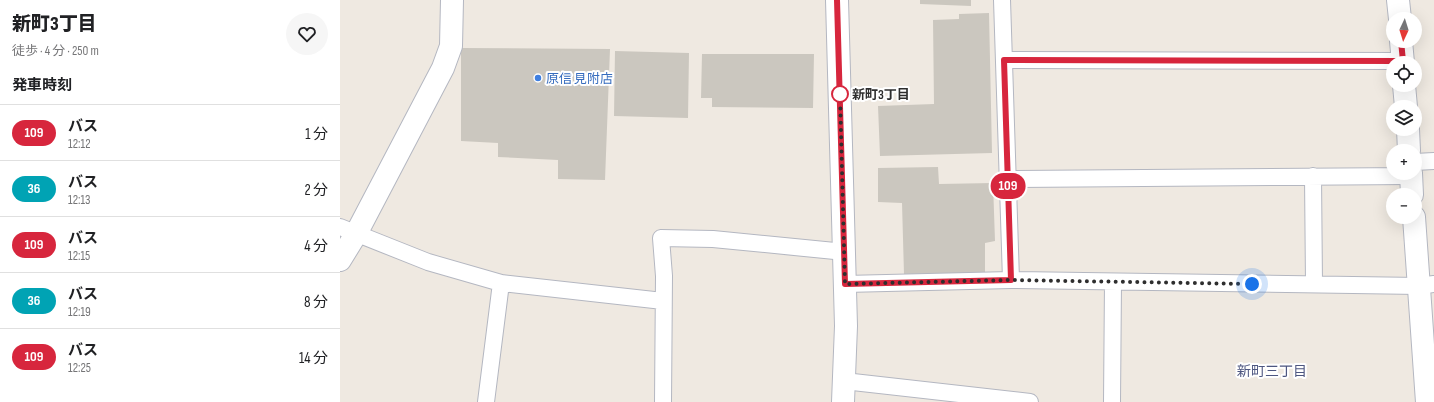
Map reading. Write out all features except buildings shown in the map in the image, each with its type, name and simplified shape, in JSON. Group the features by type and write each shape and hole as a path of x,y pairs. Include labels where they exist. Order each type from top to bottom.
{"street":[{"path":"340,260 348,231 443,68 450,46 452,0"},
{"path":"837,0 845,252 844,392 1030,402"},
{"path":"1002,0 1011,280"},
{"path":"1398,0 1399,12"},
{"path":"1004,60 1402,55"},
{"path":"1422,169 1434,161"},
{"path":"1313,176 1314,284"},
{"path":"1008,179 1386,176"},
{"path":"1415,224 1426,285 1427,402"},
{"path":"348,231 428,262 501,283 663,301"},
{"path":"663,402 664,276 660,238 713,239 845,252"},
{"path":"845,284 1011,280 1426,285"},
{"path":"1112,282 1112,402"},
{"path":"486,402 501,283"}],"bus line":[{"name":"109","path":"837,0 845,284 1011,280 1004,60 1403,61 1402,48"}],"place":[{"name":"原信 見附店","path":"538,78"},
{"name":"新町3丁目","path":"840,94"}],"district":[{"name":"新町三丁目","path":"1272,371"}],"route":[{"path":"840,94 845,284 1011,280 1252,284"}]}
